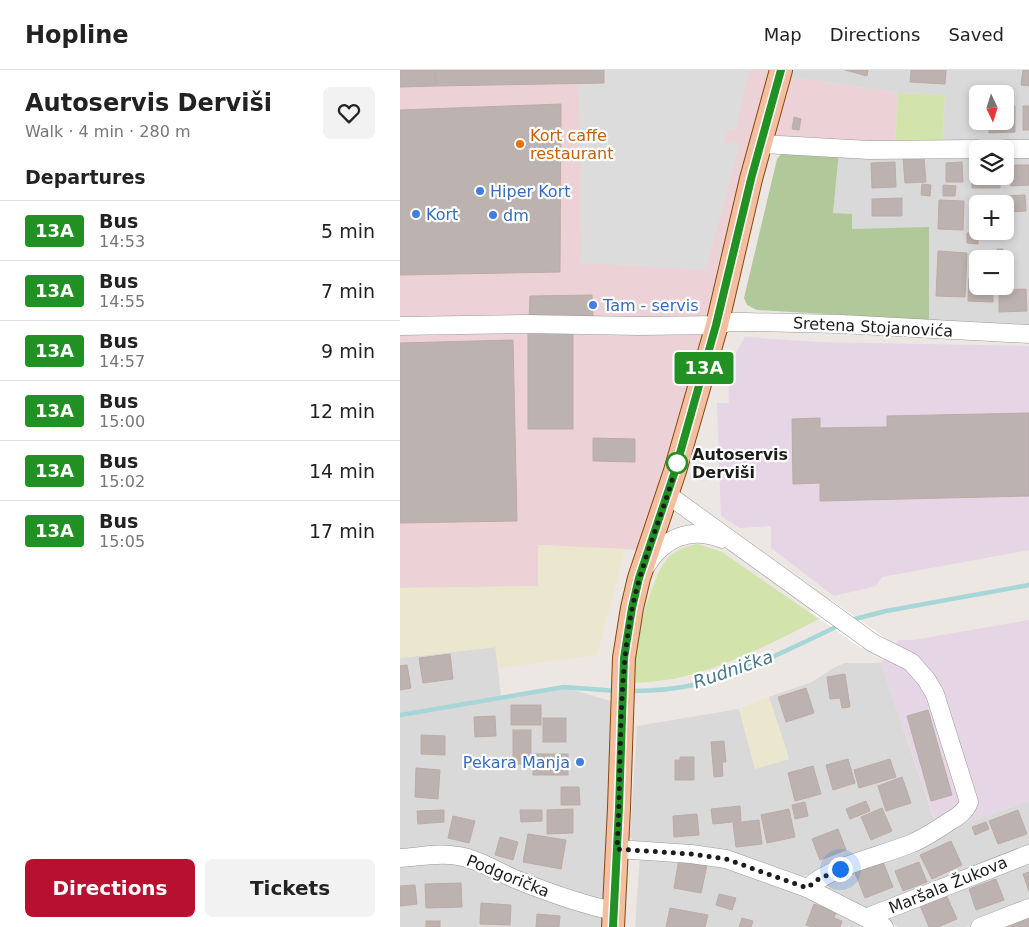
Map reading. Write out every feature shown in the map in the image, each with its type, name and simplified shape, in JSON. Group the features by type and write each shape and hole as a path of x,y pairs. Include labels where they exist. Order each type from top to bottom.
{"main road":[{"path":"613,919 626,642 639,578 668,494 716,325 749,188 781,70"}],"street":[{"path":"762,144 869,150 969,149"},
{"path":"1014,149 1029,149"},
{"name":"Sretena Stojanovića","path":"400,326 526,324 639,326 716,325 738,322 831,324 1029,334"},
{"path":"668,494 873,643 911,662 926,679 935,694 969,802 966,810 928,835 910,844 870,857 828,874 807,888"},
{"path":"639,578 652,556 677,537 696,533 711,534 736,545"},
{"path":"617,849 691,854 726,859 807,888 884,927"},
{"name":"Maršala Žukova","path":"868,918 1029,854"},
{"name":"Podgorička","path":"400,858 441,855 475,860 512,878 613,919"},
{"path":"980,927 1029,908"}],"shaded area":[{"path":"400,70 769,70 743,178 717,269 707,325 641,550 538,545 538,586 400,588"},
{"path":"604,70 749,70 736,130 725,130 724,143 740,143 706,270 581,263 578,84 604,83"},
{"path":"793,70 1029,70 1029,145 1014,145 1014,140 969,140 969,146 942,147 945,95 898,93 791,77"},
{"path":"791,77 898,93 895,146 773,137 774,125"},
{"path":"839,152 969,154 969,185 1014,185 1014,154 1029,154 1029,329 928,325 852,229 833,213"},
{"path":"745,337 817,342 1029,346 1029,550 882,577 876,586 834,596 771,548 771,526 740,528 721,516 717,403 729,403 728,367"},
{"path":"538,545 625,549 597,655 498,668 495,647 400,658 400,588 538,586"},
{"path":"1029,620 1029,801 951,828 940,835 881,663 899,640 913,640"},
{"path":"496,647 501,698 564,687 614,702 613,927 400,927 400,658"},
{"path":"845,663 881,663 935,822 918,833 810,875 802,876 737,853 640,844 630,837 637,726 739,709 755,768 789,759 769,697 812,682 835,667"},
{"path":"769,697 789,759 755,769 739,709"},
{"path":"1029,801 1029,847 868,910 824,891 826,883 951,828"},
{"path":"640,855 721,863 803,895 873,927 635,927"},
{"path":"1029,860 1029,904 966,927 899,927 889,921 889,917"}],"green space":[{"path":"898,93 945,95 942,147 895,146"},
{"path":"783,152 839,152 833,213 852,214 852,229 929,227 929,320 757,310 747,305 744,298 777,159"},
{"path":"698,544 722,552 819,619 730,662 673,679 634,683 636,649 646,605 657,576 663,564 670,556 683,548"}],"pier":[{"path":"831,600 885,638 861,648 809,611"}],"building":[{"path":"400,70 435,70 436,86 400,87"},
{"path":"435,70 604,70 604,83 436,86"},
{"path":"845,70 868,70 867,76"},
{"path":"911,70 946,70 945,84 910,82"},
{"path":"1023,70 1029,70 1029,86 1021,85"},
{"name":"Hiper Kort","path":"561,104 560,272 400,275 400,110"},
{"path":"1015,106 1015,132 989,133 989,130 1014,130"},
{"path":"1023,106 1029,106 1029,130 1023,130"},
{"path":"794,117 801,119 799,130 792,129"},
{"path":"924,157 926,182 905,183 903,158"},
{"path":"895,162 896,187 872,188 871,163"},
{"path":"962,162 963,182 946,182 946,163"},
{"path":"1014,165 1029,165 1029,185 1011,186 1014,185"},
{"path":"922,184 931,185 930,196 921,195"},
{"path":"943,185 956,186 955,196 943,196"},
{"path":"972,185 1000,185 1000,188 972,188"},
{"path":"1025,195 1026,211 1014,212 1014,196"},
{"path":"902,198 902,216 872,216 872,199"},
{"path":"939,200 964,201 963,230 938,229"},
{"path":"967,233 969,233 969,240 978,240 978,244 967,243"},
{"path":"938,251 967,253 965,297 936,296"},
{"path":"969,278 969,295 993,295 993,302 968,301"},
{"path":"1014,289 1026,289 1027,311 999,312 999,295 1014,295"},
{"path":"592,295 593,318 529,319 530,296"},
{"path":"528,332 573,332 573,429 528,429"},
{"path":"513,340 517,521 400,523 400,343"},
{"path":"1029,413 1029,496 820,501 820,483 793,484 792,419 820,418 820,428 887,427 887,416"},
{"path":"593,438 635,439 635,462 593,461"},
{"path":"450,654 453,679 423,683 419,658"},
{"path":"407,665 411,688 400,690 400,666"},
{"path":"845,674 850,707 842,708 840,698 830,699 827,677"},
{"path":"806,688 814,713 786,722 778,697"},
{"path":"511,705 541,705 541,725 511,725"},
{"path":"928,710 952,795 931,801 907,716"},
{"path":"495,716 496,736 475,737 474,717"},
{"path":"543,718 566,718 566,742 543,742"},
{"path":"513,730 531,730 531,764 513,764"},
{"path":"421,735 445,736 445,755 421,754"},
{"path":"724,741 726,762 722,762 723,776 714,777 711,742"},
{"path":"533,754 568,754 568,775 533,775"},
{"path":"680,757 694,757 694,780 675,780 675,760 680,760"},
{"path":"848,759 855,783 833,790 826,765"},
{"path":"890,759 896,777 859,788 854,770"},
{"path":"813,766 821,794 795,801 788,773"},
{"path":"416,768 440,770 438,799 415,797"},
{"path":"902,777 911,803 886,811 878,786"},
{"path":"561,787 579,787 580,805 561,805"},
{"path":"866,801 870,811 850,819 846,809"},
{"path":"805,802 808,816 795,819 792,805"},
{"path":"740,806 741,821 713,824 711,809"},
{"path":"882,808 892,831 871,840 861,817"},
{"path":"573,809 573,833 547,834 547,810"},
{"path":"789,809 795,837 767,843 761,815"},
{"path":"444,810 444,822 418,824 417,811"},
{"path":"520,810 542,810 542,821 521,822"},
{"path":"1018,810 1027,834 998,844 989,821"},
{"path":"697,814 699,835 674,837 673,816"},
{"path":"453,816 475,821 469,843 448,838"},
{"path":"759,820 762,844 736,847 733,823"},
{"path":"986,822 989,829 975,835 972,827"},
{"path":"838,829 846,850 820,860 812,839"},
{"path":"528,834 566,840 561,869 523,862"},
{"path":"500,837 518,842 513,860 495,855"},
{"path":"951,841 962,865 932,879 920,855"},
{"path":"679,859 707,865 701,893 674,888"},
{"path":"883,862 893,887 865,898 855,873"},
{"path":"919,862 927,882 903,891 895,871"},
{"path":"1029,872 1029,891 1023,874"},
{"path":"996,879 1004,900 976,910 969,889"},
{"path":"461,883 462,907 426,908 425,884"},
{"path":"415,885 417,904 400,906 400,886"},
{"path":"945,892 957,919 938,927 929,927 919,903"},
{"path":"719,894 736,898 732,910 716,905"},
{"path":"481,903 511,905 510,925 480,924"},
{"path":"814,904 836,912 834,918 842,921 840,927 813,927 806,925"},
{"path":"670,908 708,915 705,927 666,927"},
{"path":"537,914 560,916 559,927 536,927"},
{"path":"1029,916 1029,927 1002,927"},
{"path":"742,918 753,921 751,927 739,927"},
{"path":"426,921 440,921 440,927 426,927"}],"waterway":[{"name":"Rudnička","path":"851,620 886,611 1029,585"},
{"name":"Rudnička","path":"630,691 682,687 716,679 770,658 840,625"},
{"name":"Rudnička","path":"400,715 564,687 617,691"}],"bus line":[{"name":"13A","path":"613,927 624,658 632,608 639,578 675,471 716,325 751,179 781,70"}],"place":[{"name":"Kort caffe restaurant","path":"520,144"},
{"name":"Hiper Kort","path":"480,191"},
{"name":"Kort","path":"416,214"},
{"name":"dm","path":"493,215"},
{"name":"Tam - servis","path":"593,305"},
{"name":"Autoservis Derviši","path":"677,463"},
{"name":"Pekara Manja","path":"580,762"}],"route":[{"path":"677,463 639,578 624,658 617,849 691,854 726,859 807,888 817,880 840,869"}]}
